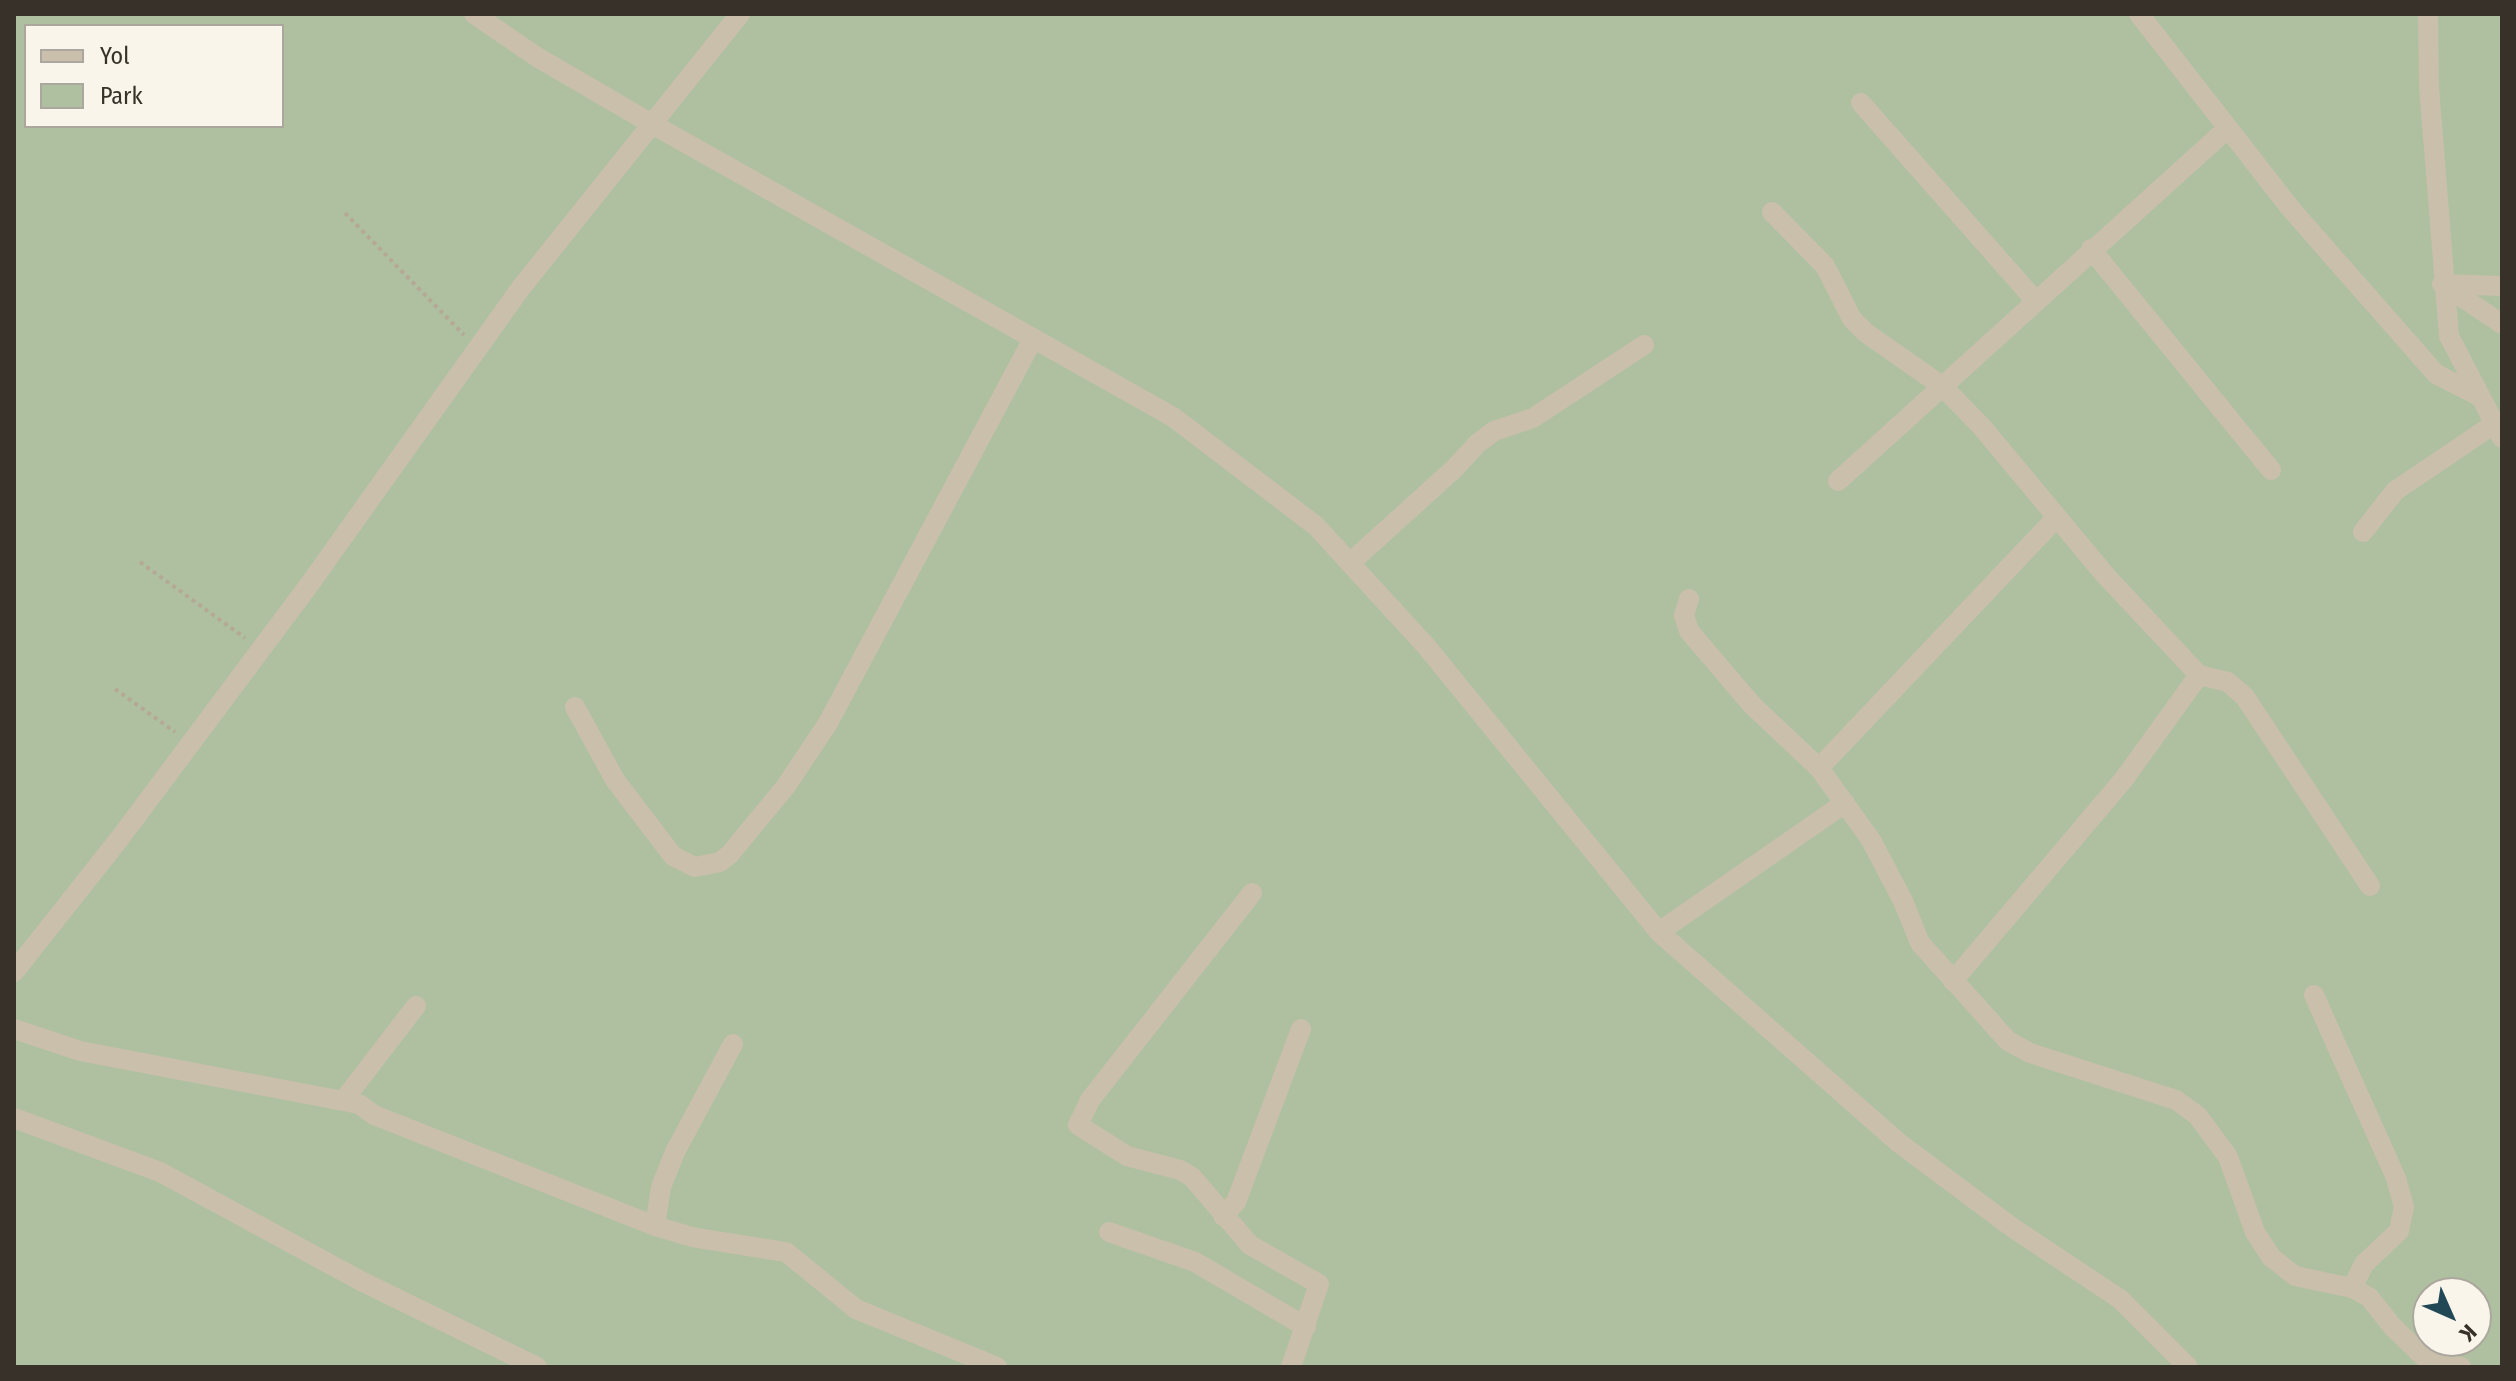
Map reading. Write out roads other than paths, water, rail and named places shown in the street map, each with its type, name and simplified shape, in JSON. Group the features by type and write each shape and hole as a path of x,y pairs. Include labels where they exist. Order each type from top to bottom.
{"street":[{"path":"474,14 537,57 652,124 1173,417 1316,526 1426,646 1659,932 1899,1143 2013,1228 2120,1299 2188,1367"},
{"path":"14,972 261,649 520,289 740,14"},
{"path":"2139,14 2291,209 2436,374 2479,396"},
{"path":"2363,532 2395,491 2498,431 2449,336 2442,284 2429,87 2428,14"},
{"path":"1861,103 2034,299"},
{"path":"1838,481 2034,299 2228,128"},
{"path":"1772,212 1825,266 1852,319 1866,333 1942,386 1982,427 2106,576 2199,675 2228,682 2245,697 2370,886"},
{"path":"2091,249 2271,470"},
{"path":"2442,284 2502,286"},
{"path":"2442,284 2502,324"},
{"path":"575,707 615,780 673,856 695,867 708,866 730,854 786,786 828,723 1033,339"},
{"path":"1350,563 1485,437 1533,418 1644,345"},
{"path":"1819,768 2057,517"},
{"path":"1689,599 1684,615 1689,631 1752,705 1819,768 1871,840 1903,901 1920,943 2008,1041 2030,1053 2176,1100 2198,1116 2228,1157 2255,1232 2271,1257 2295,1276 2352,1288 2383,1310 2392,1326 2426,1359 2461,1367"},
{"path":"1953,981 2124,779 2199,675"},
{"path":"1659,932 1845,803"},
{"path":"1252,893 1090,1100 1078,1125 1127,1156 1180,1170 1192,1177 1204,1187 1223,1216 1250,1245 1319,1284 1291,1367"},
{"path":"2314,995 2396,1178 2404,1207 2399,1231 2364,1264 2352,1288"},
{"path":"343,1101 416,1006"},
{"path":"14,1029 80,1051 359,1104 388,1120 655,1226 692,1237 786,1252 856,1309 997,1367"},
{"path":"1223,1216 1236,1202 1301,1029"},
{"path":"655,1226 661,1187 675,1152 733,1044"},
{"path":"14,1118 160,1172 361,1281 537,1367"},
{"path":"1109,1232 1195,1262 1306,1327"}]}
